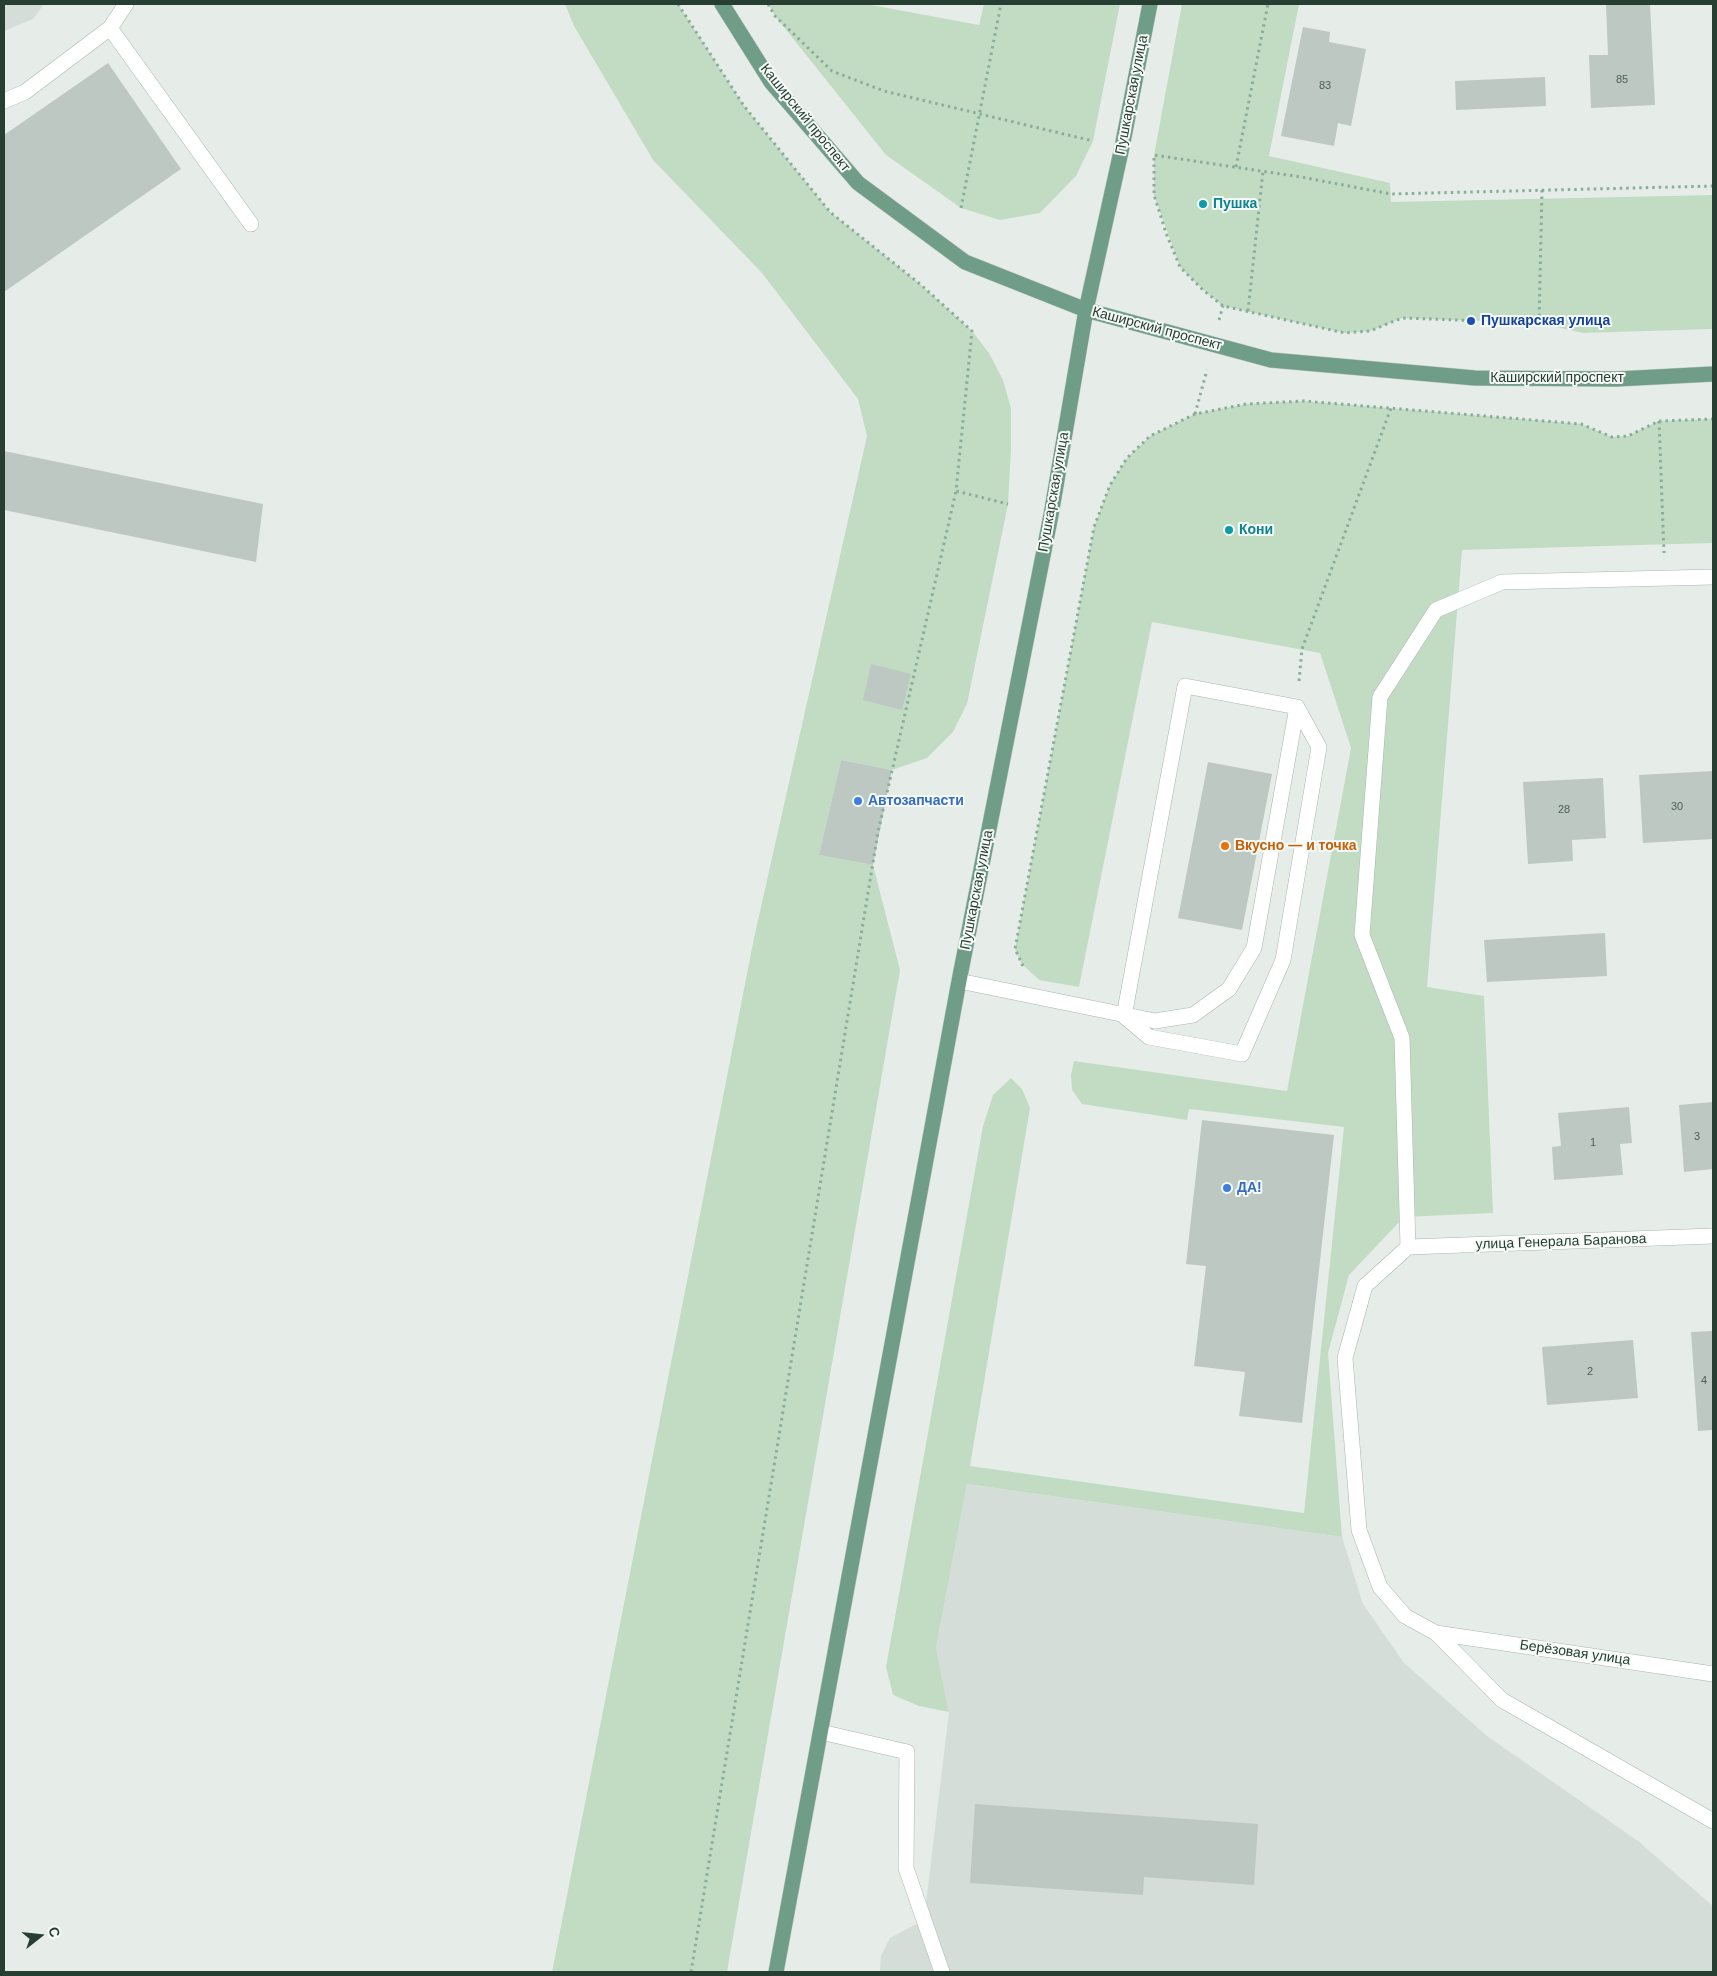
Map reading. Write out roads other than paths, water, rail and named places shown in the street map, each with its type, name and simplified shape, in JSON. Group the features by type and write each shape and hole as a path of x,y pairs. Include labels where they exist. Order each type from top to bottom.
{"main road":[{"name":"Каширский проспект","path":"722,4 772,82 858,183 966,262 1086,310 1271,360 1475,378 1617,378 1713,374"},
{"name":"Пушкарская улица","path":"776,1972 959,982 1051,515 1086,310 1122,147 1150,4"}],"street":[{"path":"4,102 25,92 110,28 126,4"},
{"path":"110,28 251,224"},
{"path":"1713,577 1502,582 1436,610 1380,697 1362,935 1402,1038 1408,1247 1365,1286 1345,1358 1359,1530 1380,1587 1405,1616 1436,1633 1502,1700 1713,1821"},
{"path":"1124,1016 1185,686 1297,707"},
{"path":"959,982 1155,1021 1192,1015 1229,989 1254,948 1297,707"},
{"path":"1124,1016 1148,1037 1242,1054 1283,960 1319,747 1297,707"},
{"name":"улица Генерала Баранова","path":"1408,1247 1713,1236"},
{"name":"Берёзовая улица","path":"1436,1633 1713,1674"},
{"path":"821,1732 908,1752 906,1868 942,1972"}],"place":[{"name":"Пушка","path":"1203,204"},
{"name":"Пушкарская улица","path":"1471,321"},
{"name":"Кони","path":"1229,530"},
{"name":"Автозапчасти","path":"858,801"},
{"name":"Вкусно — и точка","path":"1225,846"},
{"name":"ДА!","path":"1227,1188"}]}
